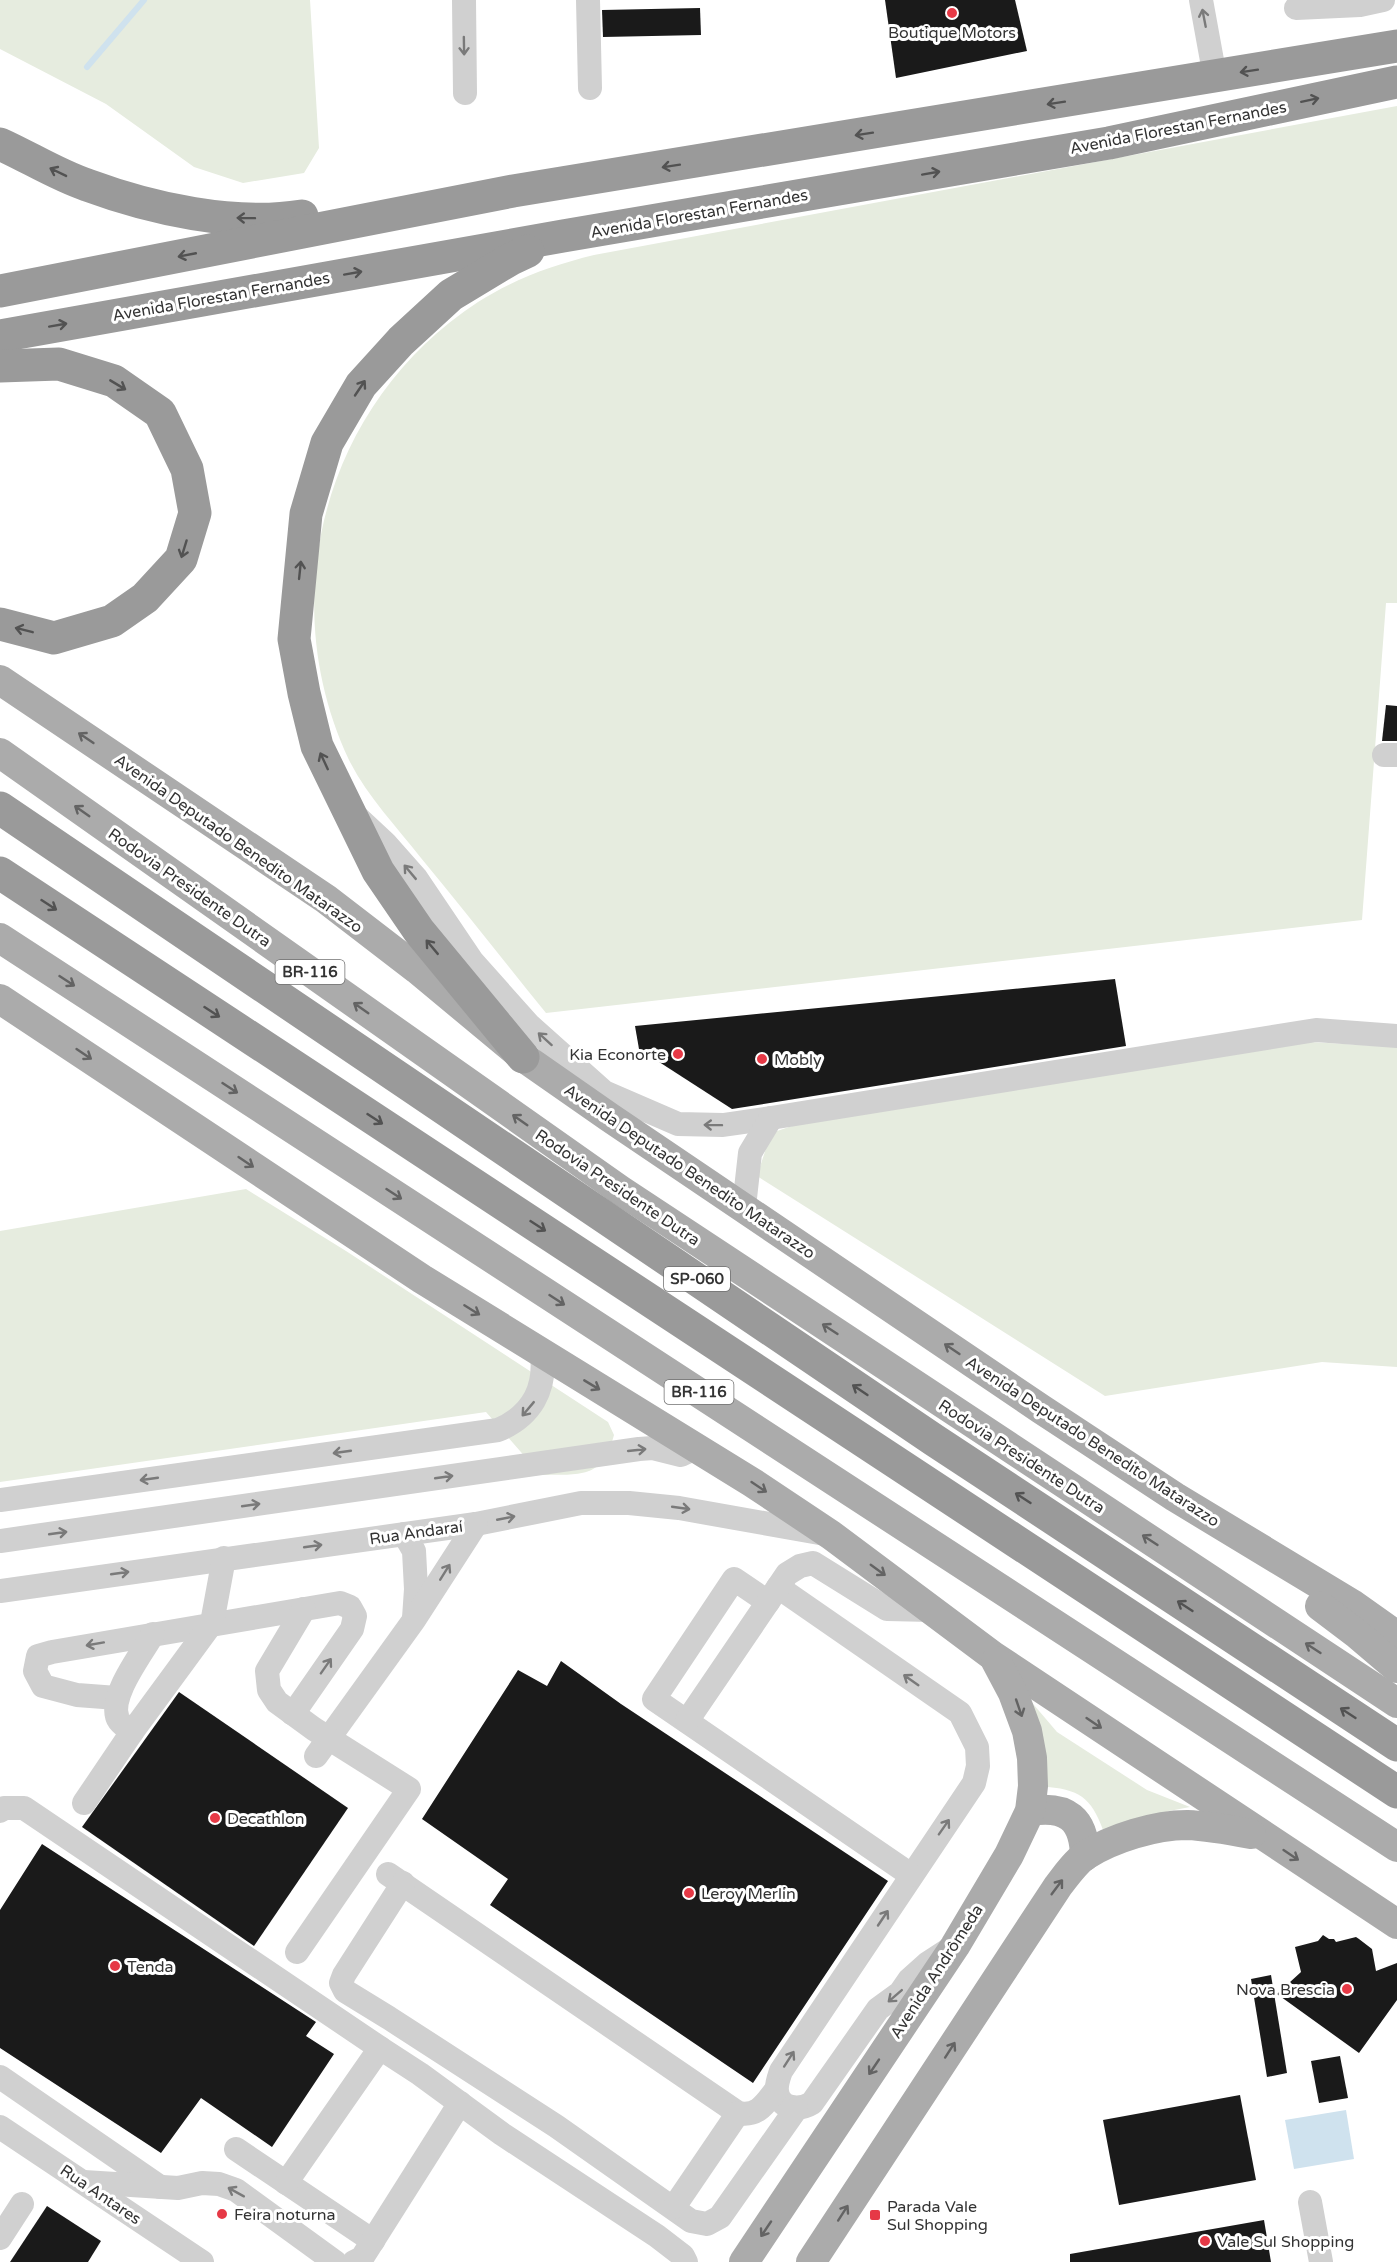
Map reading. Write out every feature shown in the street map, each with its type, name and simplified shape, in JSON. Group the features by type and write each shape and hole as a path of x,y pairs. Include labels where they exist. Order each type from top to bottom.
{"highway":[{"path":"0,291 513,191 1397,46"},
{"name":"Avenida Florestan Fernandes","path":"0,336 563,236 1109,143 1397,82"},
{"path":"0,144 85,185 146,203 216,217 288,218 375,203 513,191"},
{"path":"523,1057 419,931 378,871 317,747 294,639 306,514 327,443 361,385 401,341 451,295 511,258 563,236"},
{"path":"0,366 58,364 114,381 159,413 187,469 195,513 181,559 146,598 112,621 54,638 0,624"},
{"name":"Rodovia Presidente Dutra","path":"0,808 934,1440 1397,1745"},
{"name":"SP-060","path":"0,873 1397,1792"}],"main road":[{"name":"Avenida Deputado Benedito Matarazzo","path":"0,680 326,898 417,969 523,1057 1041,1409 1175,1497 1352,1604 1397,1636"},
{"name":"Rodovia Presidente Dutra","path":"0,753 620,1190 1397,1703"},
{"name":"BR-116","path":"0,938 1397,1847"},
{"path":"0,999 422,1279 753,1483 831,1536 993,1656 1397,1924"},
{"path":"1175,1497 1357,1634 1397,1668"},
{"name":"Avenida Andrômeda","path":"744,2262 955,1946 1009,1855 1030,1811 1033,1786 1032,1758 1027,1731 1013,1693 993,1656"},
{"path":"1030,1811 1059,1810 1076,1820 1084,1838 1084,1856"},
{"path":"811,2262 1058,1886 1084,1856 1148,1831 1185,1825 1224,1829 1266,1838"}],"street":[{"path":"464,0 465,93"},
{"path":"588,0 590,88"},
{"path":"1201,0 1215,77"},
{"path":"1296,8 1360,4 1383,0"},
{"path":"345,806 385,843 416,878 472,961 529,1025 604,1092 678,1124 723,1125 771,1118 1316,1030 1397,1036"},
{"path":"744,1208 750,1153 771,1118"},
{"path":"0,1500 498,1430 520,1419 535,1400 543,1378 542,1355"},
{"path":"0,1541 639,1449 653,1448 681,1455 696,1448"},
{"name":"Rua Andaraí","path":"0,1591 476,1524 581,1503 629,1503 679,1508 831,1536"},
{"path":"322,1747 414,1620 476,1524"},
{"path":"404,1534 414,1551 416,1589 414,1620"},
{"path":"84,1803 132,1732 212,1623 224,1558"},
{"path":"687,1722 773,1595 793,1570 807,1563 813,1563 887,1609 932,1610"},
{"path":"796,2109 720,2217 707,2224 699,2222 684,2216 479,2076 345,1991 341,1983 395,1879 738,2113 748,2115 761,2110 776,2090 781,2071 974,1783 978,1766 977,1747 960,1713 773,1595 734,1579 654,1699 911,1875"},
{"path":"117,1698 77,1695 43,1686 34,1671 38,1656 212,1623 340,1603 350,1606 355,1616 352,1629 293,1714"},
{"path":"297,1952 409,1789 322,1747 293,1714 277,1702 269,1690 267,1671 304,1609"},
{"path":"132,1732 119,1722 116,1711 117,1698 153,1634"},
{"path":"0,1812 4,1808 24,1808 380,2048 502,2134 657,2236 683,2256 686,2262"},
{"path":"776,2090 780,2100 796,2109 805,2108 812,2103 878,2009 900,1993 909,1980 928,1963 955,1946"},
{"path":"286,2182 380,2048"},
{"path":"0,2077 160,2187"},
{"path":"236,2149 286,2182 364,2256 460,2103"},
{"path":"674,2207 738,2113"},
{"name":"Rua Antares","path":"0,2127 202,2262"},
{"path":"84,2182 178,2188 202,2183 219,2184 236,2190 335,2262"},
{"path":"1310,2202 1321,2262"},
{"path":"0,2238 22,2204"}],"shaded area":[{"path":"0,0 310,0 319,148 304,173 243,183 194,167 106,104 0,49"},
{"path":"1397,106 1397,603 1386,603 1362,920 546,1013 364,786 349,760 326,697 315,633 316,569 328,507 350,447 383,392 426,343 478,302 506,286 549,268 594,255"},
{"path":"1310,1042 1397,1047 1397,1367 1322,1362 1105,1396 757,1176 771,1133 798,1124"},
{"path":"246,1189 346,1251 608,1422 614,1435 603,1460 596,1467 578,1474 541,1475 486,1412 0,1482 0,1231"},
{"path":"1028,1698 1057,1732 1147,1790 1190,1807 1169,1811 1105,1835 1096,1814 1086,1800 1070,1791 1048,1787"}],"water":[{"path":"1346,2110 1354,2159 1294,2169 1285,2120"}],"building":[{"path":"885,0 1015,0 1027,51 896,78"},
{"path":"700,8 701,35 603,37 602,10"},
{"path":"1386,705 1397,706 1397,741 1382,741"},
{"path":"1115,979 1126,1046 732,1109 639,1049 635,1026"},
{"name":"Leroy Merlin","path":"561,1661 621,1704 888,1881 753,2083 490,1905 508,1879 422,1819 518,1670 547,1686"},
{"name":"Decathlon","path":"179,1692 348,1808 254,1946 82,1827"},
{"name":"Tenda","path":"42,1844 316,2022 306,2036 334,2054 272,2147 201,2098 161,2153 0,2048 0,1910"},
{"name":"Nova Brescia","path":"1323,1935 1336,1942 1356,1937 1359,1939 1372,1949 1376,1971 1397,1963 1397,2000 1359,2053 1277,1994 1301,1972 1295,1947 1318,1941"},
{"path":"1271,1975 1287,2073 1267,2077 1251,1979"},
{"path":"1340,2056 1348,2098 1319,2103 1311,2061"},
{"path":"1240,2095 1256,2180 1119,2205 1103,2120"},
{"path":"47,2206 101,2241 88,2262 10,2262"},
{"name":"Vale Sul Shopping","path":"1264,2220 1271,2262 1070,2262 1070,2254"}],"waterway":[{"path":"87,67 144,0"}],"place":[{"name":"Boutique Motors","path":"952,13"},
{"name":"Kia Econorte","path":"678,1054"},
{"name":"Mobly","path":"762,1059"},
{"name":"Decathlon","path":"215,1818"},
{"name":"Leroy Merlin","path":"689,1893"},
{"name":"Tenda","path":"115,1966"},
{"name":"Nova Brescia","path":"1347,1989"},
{"name":"Feira noturna","path":"222,2214"},
{"name":"Parada Vale Sul Shopping","path":"875,2215"},
{"name":"Vale Sul Shopping","path":"1205,2241"}]}
